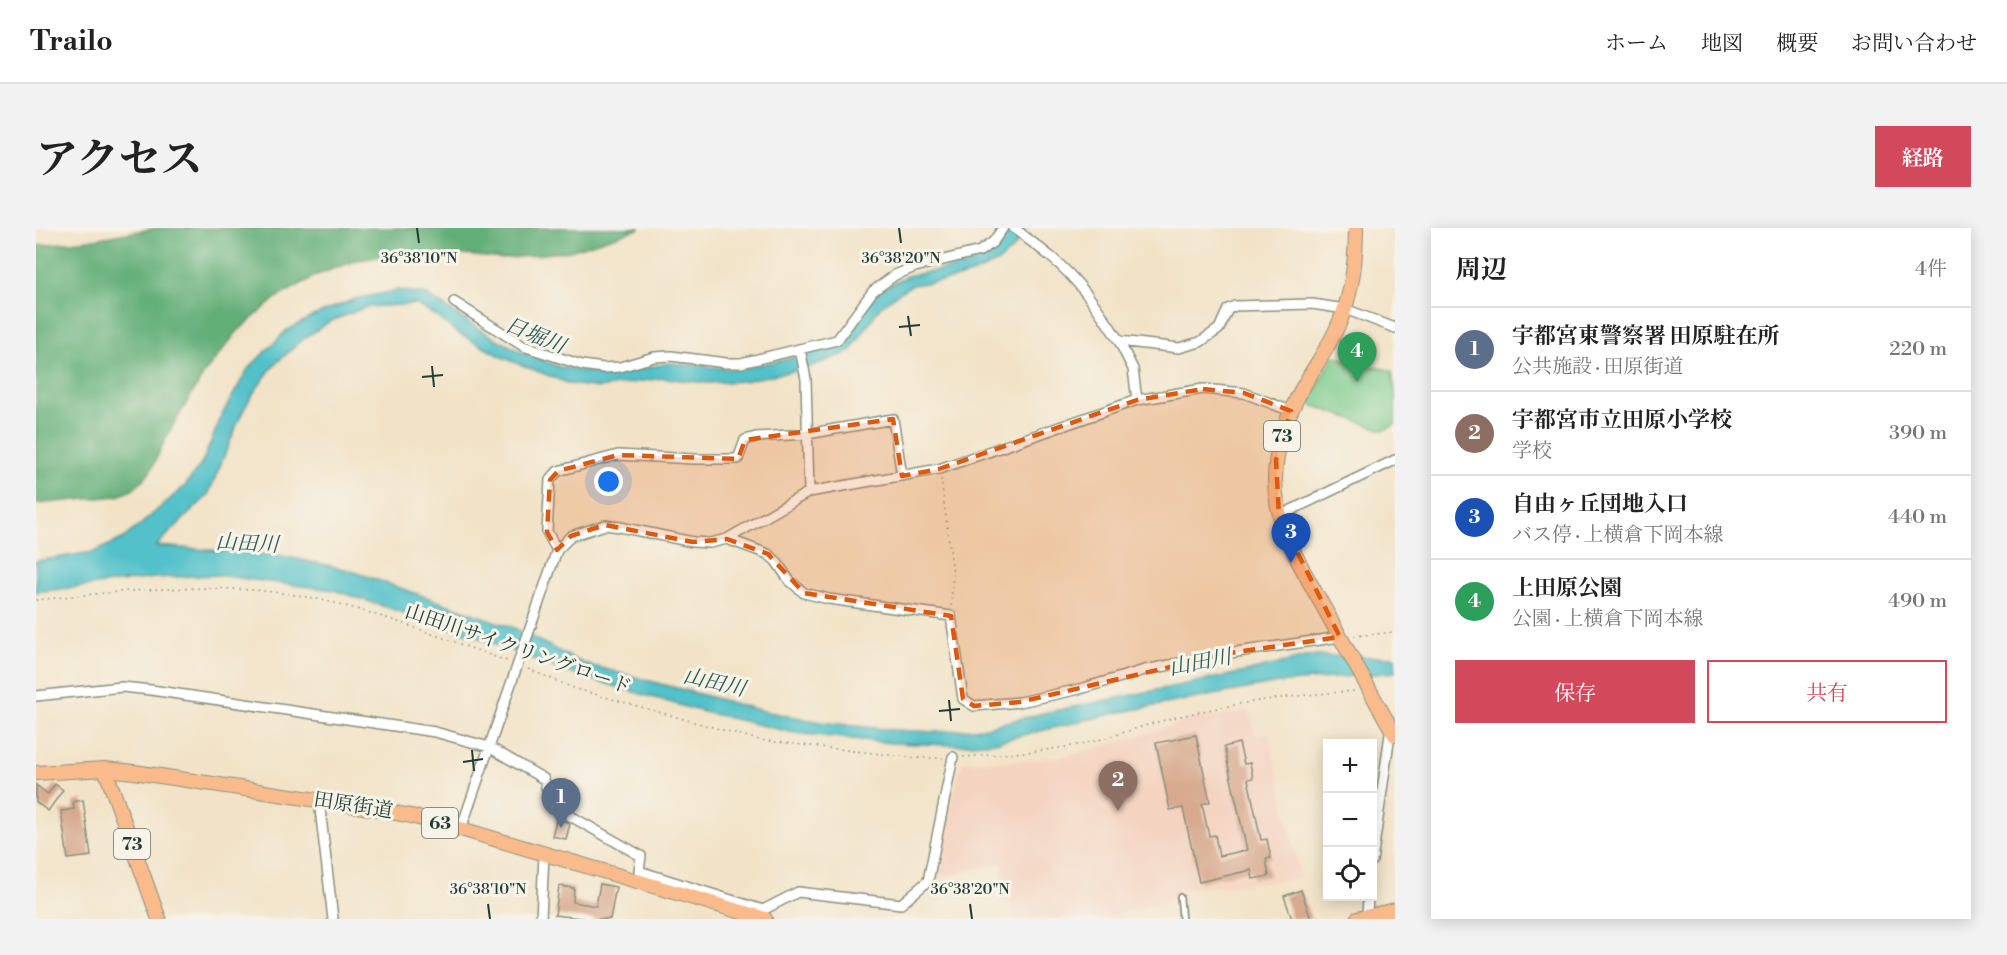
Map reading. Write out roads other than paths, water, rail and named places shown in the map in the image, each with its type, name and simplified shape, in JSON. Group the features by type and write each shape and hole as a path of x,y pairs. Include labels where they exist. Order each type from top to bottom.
{"main road":[{"name":"73","path":"1356,228 1355,260 1345,309 1336,330 1291,411 1276,460 1275,477 1279,516 1296,557 1393,731"},
{"name":"73","path":"105,769 159,919"},
{"name":"田原街道","path":"36,773 105,769 392,812 461,829 765,919"},
{"path":"1362,917 1395,910"}],"street":[{"path":"454,302 523,346 582,365 603,368 620,367 654,357 671,356 741,363 837,340 873,291 895,275 915,267 980,251 993,242 1003,228"},
{"path":"1014,228 1053,258 1076,281 1098,309 1119,341 1133,369 1137,400"},
{"path":"1119,341 1179,348 1200,342 1219,328 1228,309 1236,306 1312,304 1345,309 1395,328"},
{"path":"800,349 806,379 809,492"},
{"path":"461,829 557,550 571,536 605,525 693,542 710,543 728,539 809,492 939,469 1137,400 1203,389 1244,393 1291,411"},
{"path":"557,550 547,532 550,480 558,471 618,455 738,459 745,440 756,437 807,434 893,419 902,476"},
{"path":"1279,516 1395,460"},
{"path":"728,539 768,554 804,593 829,599 951,616 963,699 974,706 1020,702 1080,689 1145,670 1230,653 1342,640"},
{"path":"36,696 122,687 151,690 435,732 489,747 544,779 552,806 641,856 639,871 763,910 798,892 901,904 928,881 953,758"},
{"path":"1374,847 1393,731"},
{"path":"319,800 333,919"},
{"path":"541,919 544,854"},
{"path":"1362,917 1367,901"}],"lane":[{"path":"1180,897 1182,919"}],"water":[{"path":"1009,228 1025,228 1014,248 998,262 974,273 954,279 912,285 900,292 880,307 850,352 807,368 744,381 707,383 663,378 599,388 570,384 504,358 458,333 416,304 366,307 329,322 302,340 273,366 241,415 208,495 156,546 278,555 349,570 514,628 582,663 763,711 821,722 893,730 937,732 982,728 1250,671 1309,656 1395,657 1395,672 1278,683 1111,714 995,742 957,745 891,743 794,733 696,710 563,671 480,638 334,590 216,575 154,578 36,592 36,561 94,552 122,539 185,486 202,463 223,413 248,369 286,331 313,316 355,299 399,290 427,295 480,330 525,354 560,367 610,375 670,363 734,369 783,360 824,348 843,339 864,303 882,289 907,276 967,265 985,258 1001,241"}],"place":[{"name":"上田原公園","path":"1357,382"},
{"name":"自由ヶ丘団地入口","path":"1291,563"},
{"name":"宇都宮市立田原小学校","path":"1118,811"},
{"name":"宇都宮東警察署 田原駐在所","path":"561,828"}],"water label":[{"name":"日堀川","path":"535,336"},
{"name":"山田川","path":"247,544"},
{"name":"山田川","path":"1200,663"},
{"name":"山田川","path":"714,683"}]}
